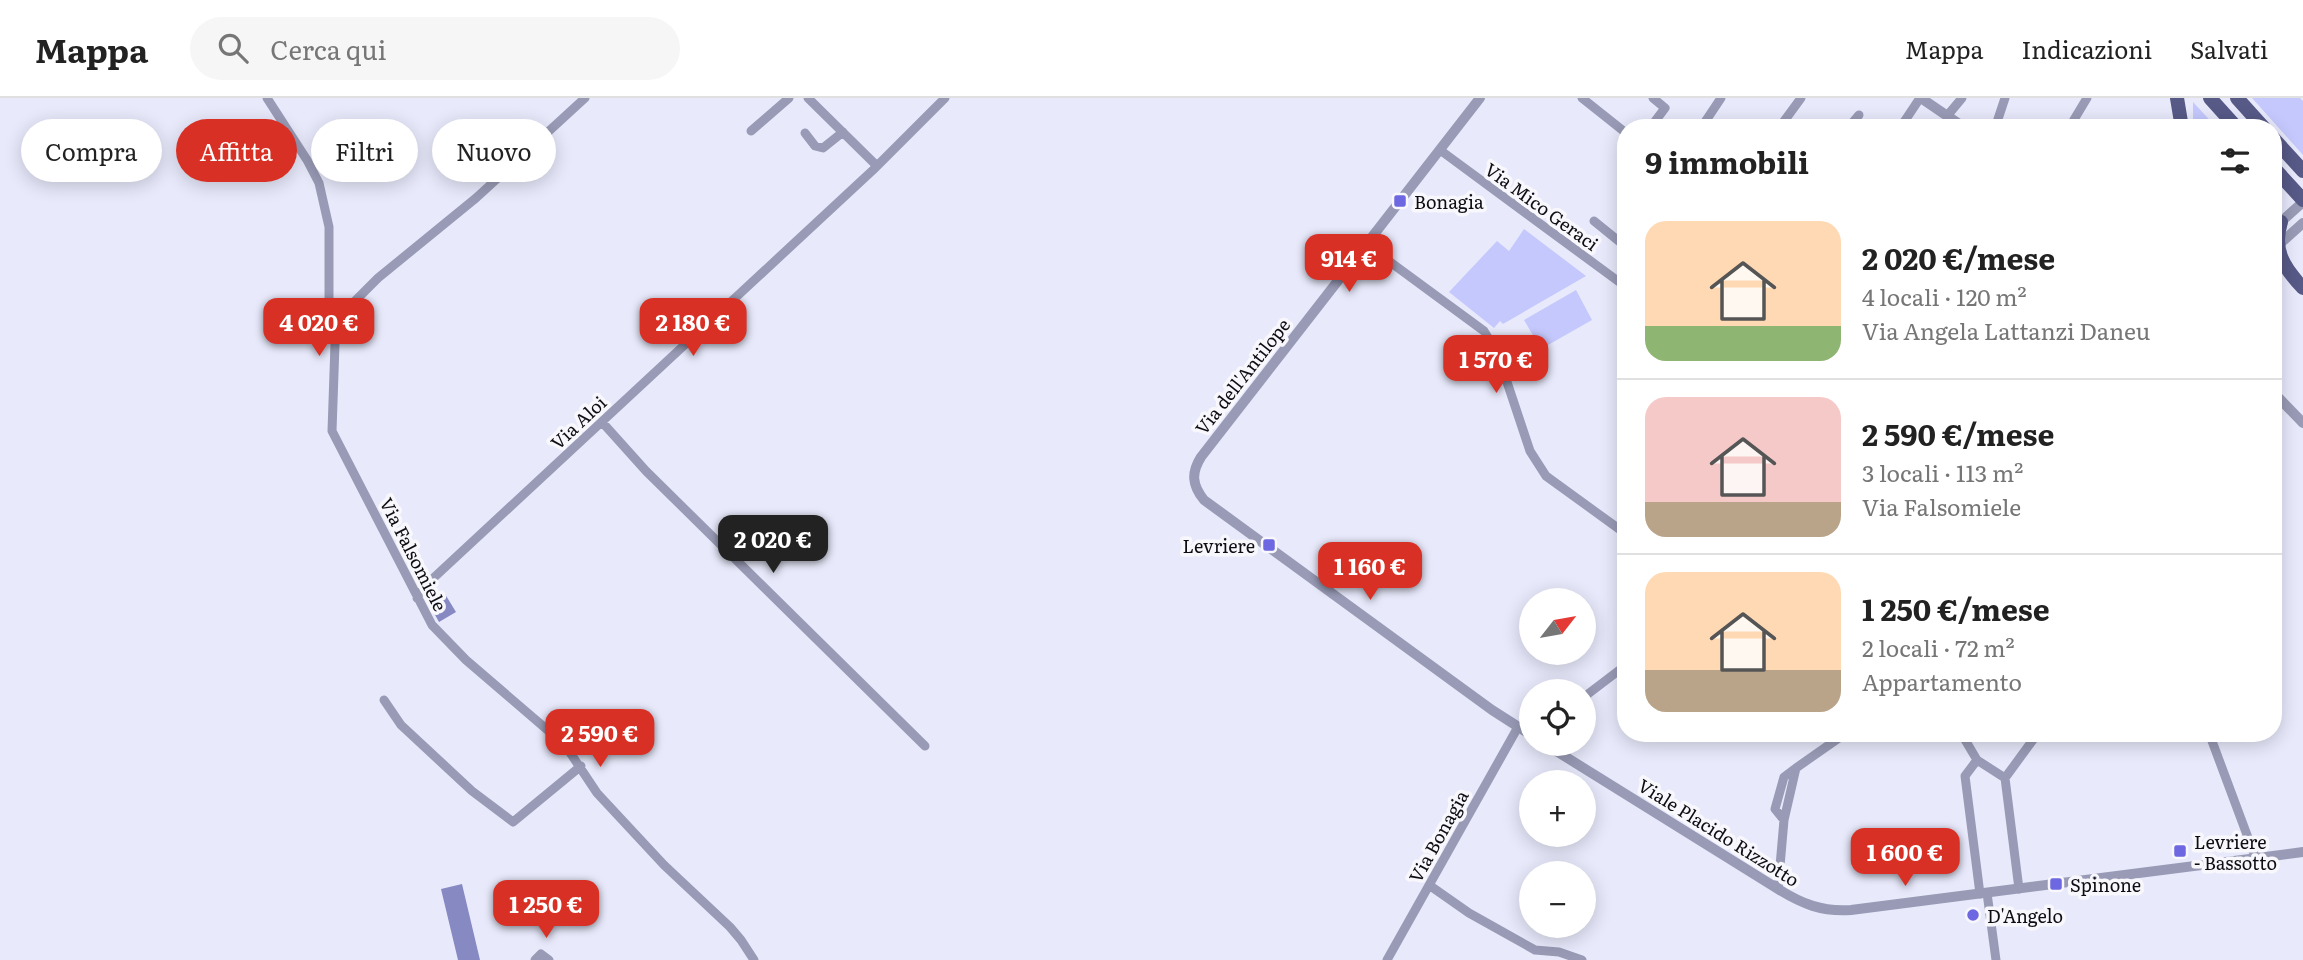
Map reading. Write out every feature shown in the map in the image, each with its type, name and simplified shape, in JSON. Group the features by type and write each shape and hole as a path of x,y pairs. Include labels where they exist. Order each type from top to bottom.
{"main road":[{"path":"2177,98 2180,119"},
{"path":"2210,98 2229,119"},
{"path":"2236,98 2256,119"},
{"path":"2282,148 2303,171"},
{"path":"2282,179 2300,203"},
{"path":"2282,268 2303,288"}],"street":[{"name":"Via Falsomiele","path":"267,98 307,160 318,183 330,236 329,303 335,345 332,431 387,535 416,598 432,625 466,660 565,745 597,793 673,874 730,927 754,960"},
{"path":"332,324 378,278 476,198 585,98"},
{"path":"751,131 789,98"},
{"path":"808,98 877,166"},
{"name":"Via Aloi","path":"416,598 427,584 877,166 945,98"},
{"name":"Via dell'Antilope","path":"1480,98 1201,457 1194,468 1193,479 1204,500 1518,727"},
{"path":"1582,98 1617,126"},
{"path":"1653,98 1665,108 1657,119"},
{"path":"1708,119 1721,98"},
{"path":"1786,119 1801,98"},
{"path":"1906,119 1920,98 1949,119"},
{"path":"1956,119 1962,98"},
{"path":"1998,119 2005,98"},
{"path":"2074,119 2087,98"},
{"path":"1856,119 1859,115"},
{"path":"805,133 816,146 823,148 843,132"},
{"name":"Via Mico Geraci","path":"1440,150 1617,279"},
{"path":"2282,232 2300,203"},
{"path":"1594,221 1617,240"},
{"path":"1367,245 1484,331 1497,352 1530,451 1546,476 1617,527"},
{"path":"2282,402 2303,424"},
{"path":"602,422 646,471 925,746"},
{"path":"1596,688 1617,671"},
{"path":"384,700 401,725 472,791 513,822 581,766"},
{"name":"Via Bonagia","path":"1387,960 1518,727"},
{"path":"1778,890 1784,820 1796,768 1833,742"},
{"path":"1966,742 1977,760 2005,778"},
{"path":"2019,889 2005,778 2031,742"},
{"path":"2212,742 2256,859"},
{"name":"Viale Placido Rizzotto","path":"1564,756 1778,890 1807,905 1835,911 2303,852"},
{"path":"1977,760 1965,776 1996,960"},
{"path":"1429,885 1469,913 1535,950 1582,960"},
{"path":"535,960 541,954 549,960"}],"shaded area":[{"path":"2252,98 2300,98 2303,101 2303,155 2282,132 2282,119 2271,119"},
{"path":"2193,102 2209,119 2193,119"},
{"path":"1524,229 1586,276 1503,324 1500,321 1494,328 1449,292 1497,241 1509,251"},
{"path":"1576,290 1592,320 1541,349 1524,320"},
{"path":"445,594 456,612 439,622 429,604"},
{"path":"462,884 480,960 458,960 441,889"}],"place":[{"name":"Bonagia","path":"1400,201"},
{"name":"Levriere","path":"1269,545"},
{"name":"Levriere - Bassotto","path":"2180,851"},
{"name":"Spinone","path":"2056,884"},
{"name":"D'Angelo","path":"1973,915"}]}
